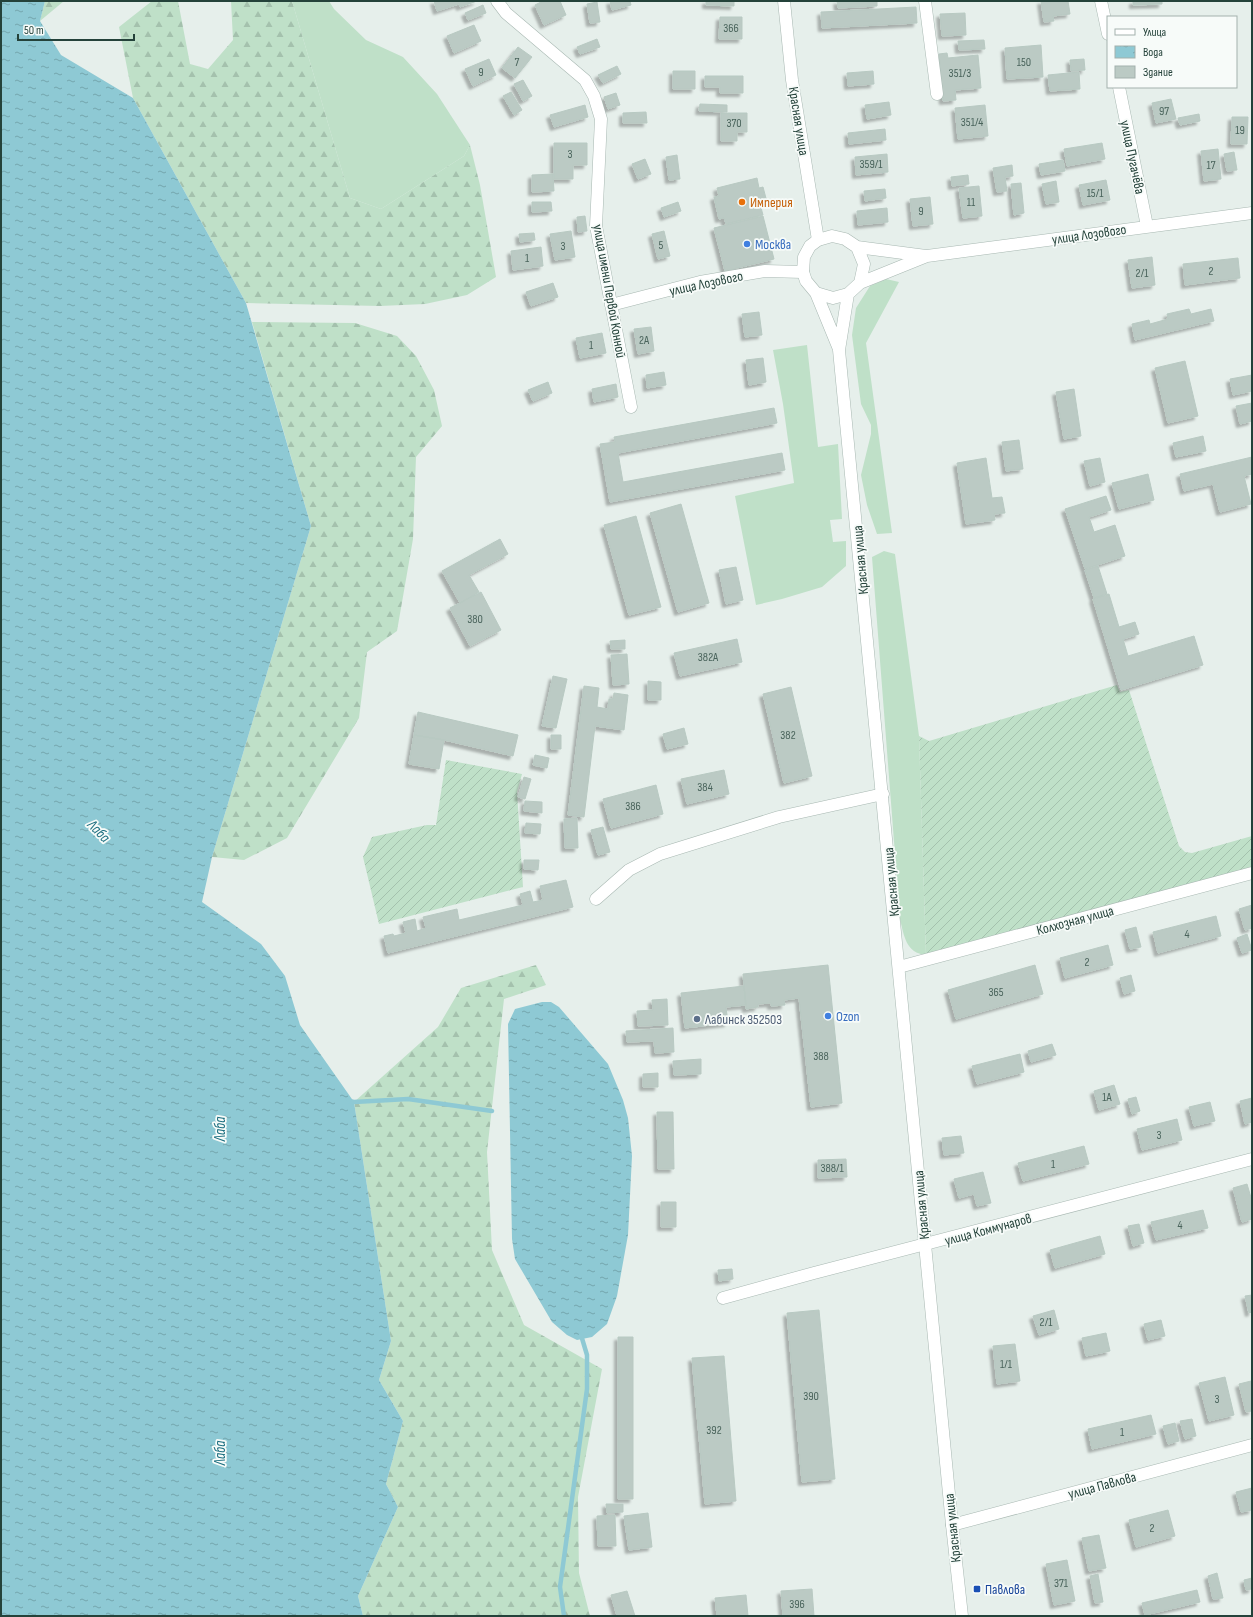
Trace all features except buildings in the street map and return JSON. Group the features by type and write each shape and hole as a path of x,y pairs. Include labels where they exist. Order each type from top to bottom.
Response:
{"street":[{"name":"улица имени Первой Конной","path":"497,1 506,13 585,80 594,96 601,119 596,226 631,407"},
{"name":"Красная улица","path":"784,1 792,80 818,240"},
{"path":"924,1 936,94"},
{"path":"1101,1 1107,29"},
{"name":"улица Пугачёва","path":"1119,88 1147,226"},
{"name":"улица Лозового","path":"860,283 927,256 1252,213"},
{"path":"803,272 804,257 810,246 818,240 832,236 845,239 857,247 864,264 860,283 848,294 833,298 816,293"},
{"name":"улица Лозового","path":"857,247 927,256"},
{"name":"улица Лозового","path":"611,305 700,282 765,271 803,272"},
{"name":"Красная улица","path":"803,272 806,281 816,293 839,350"},
{"name":"Красная улица","path":"848,294 839,350 962,1616"},
{"path":"596,899 629,870 660,854 779,817 883,794"},
{"name":"Колхозная улица","path":"899,967 1252,873"},
{"name":"улица Коммунаров","path":"723,1298 1252,1159"},
{"name":"улица Павлова","path":"952,1525 1252,1445"}],"green space":[{"path":"45,1 64,1 40,21"},
{"path":"152,1 178,1 190,64 208,69 233,40 231,1 292,1 350,198 381,209 464,156 470,145 480,185 496,277 467,295 425,304 380,306 246,303 133,98 119,27"},
{"path":"292,1 329,1 334,9 366,40 403,57 437,94 470,145 464,156 381,209 350,198"},
{"path":"886,279 899,282 866,343 892,533 877,534 867,505 861,475 871,434 871,425 861,404 852,335 856,308 870,286"},
{"path":"252,322 355,323 397,336 416,356 434,390 442,426 416,457 413,539 397,631 367,652 359,718 287,838 244,860 212,857 311,526"},
{"path":"807,345 818,447 838,444 842,519 830,520 833,542 846,541 846,566 822,587 756,605 735,496 794,483 783,404 773,350"},
{"path":"884,551 895,554 919,736 926,955 919,954 914,951 907,943 900,919 872,557"},
{"path":"1117,685 1120,692 1129,690 1179,846 1185,852 1192,853 1252,836 1252,870 926,955 919,736 929,741"},
{"path":"446,760 522,774 517,792 523,887 379,924 363,857 372,837 427,825 436,825"},
{"path":"536,965 546,985 504,999 487,1152 492,1250 524,1325 602,1369 578,1497 579,1573 590,1616 363,1616 358,1596 398,1507 386,1484 403,1421 379,1380 391,1341 354,1102 438,1027 461,988"}],"water":[{"name":"Лаба","path":"1,1 45,1 40,21 61,55 133,98 246,303 311,526 212,857 202,902 261,944 285,976 300,1025 354,1102 391,1341 379,1380 403,1421 386,1484 398,1507 358,1596 363,1616 1,1616"},
{"path":"542,1002 551,1002 559,1007 608,1064 623,1100 628,1118 632,1156 628,1235 617,1296 607,1324 592,1337 577,1340 567,1335 552,1322 515,1259 512,1239 508,1024 515,1009"}],"waterway":[{"path":"349,1101 408,1099 492,1111"},
{"path":"564,1616 560,1587 587,1389 587,1355 581,1335"}],"place":[{"name":"Империя","path":"742,202"},
{"name":"Москва","path":"747,244"},
{"name":"Ozon","path":"828,1016"},
{"name":"Лабинск 352503","path":"697,1019"},
{"name":"Павлова","path":"977,1589"}]}
